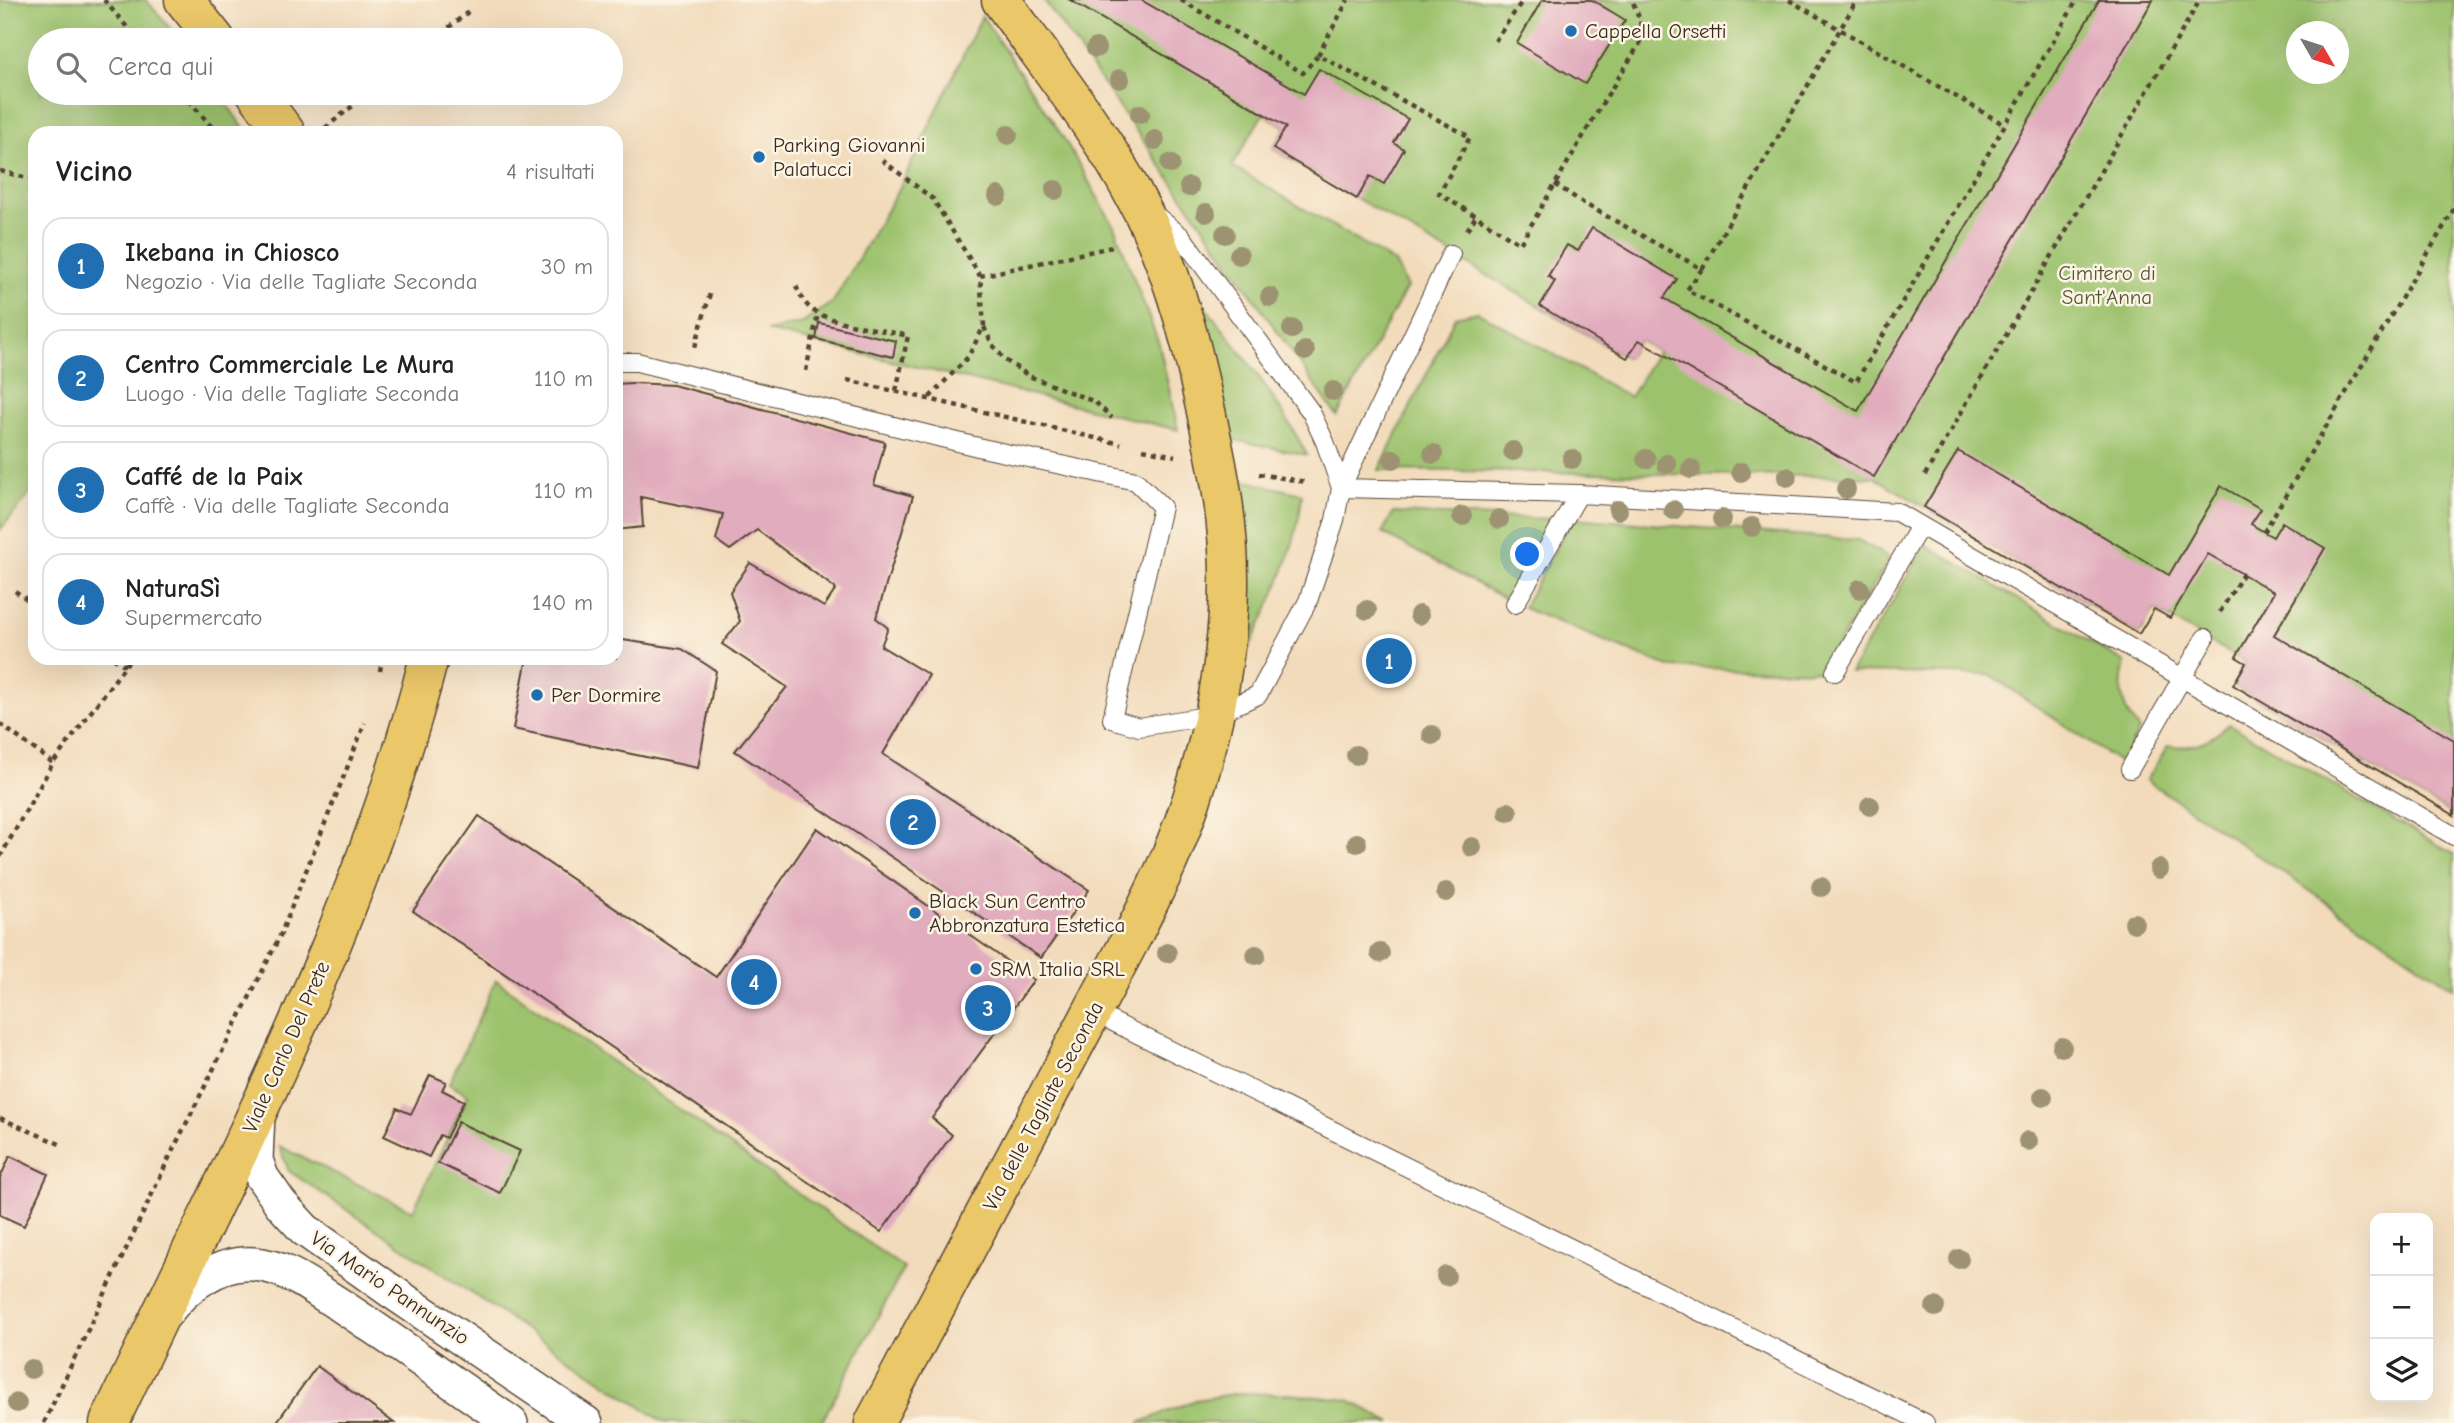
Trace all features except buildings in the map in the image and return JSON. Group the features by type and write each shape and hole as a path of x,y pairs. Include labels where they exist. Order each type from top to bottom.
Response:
{"main road":[{"path":"184,0 206,28"},
{"name":"Via delle Tagliate Seconda","path":"874,1423 1093,1012 1173,851 1191,803 1213,715 1223,656 1229,585 1226,528 1218,466 1188,337 1137,199 1106,149 1001,0"},
{"path":"265,105 281,126"},
{"name":"Viale Carlo Del Prete","path":"109,1423 258,1112 349,902 411,728 427,665"}],"street":[{"name":"Via Mario Pannunzio","path":"258,1112 256,1160 262,1177 281,1204 305,1230 586,1423"},
{"name":"Via Mario Pannunzio","path":"153,1330 175,1301 195,1284 221,1268 255,1264 290,1274 368,1324 511,1423"}],"lane":[{"path":"1137,199 1182,237 1311,412 1341,488"},
{"path":"623,362 637,362 982,448 1136,481 1162,508 1112,719 1139,727 1213,715 1258,695 1308,601 1335,520 1341,488 1451,254"},
{"path":"1341,488 1579,494 1897,512 2454,835"},
{"path":"1515,604 1579,494"},
{"path":"1835,671 1920,526"},
{"path":"2130,769 2205,638"},
{"path":"1093,1012 1925,1423"}],"path":[{"path":"104,0 128,28"},
{"path":"1181,0 1303,74 1318,55 1348,0"},
{"path":"1495,41 1523,0"},
{"path":"1318,55 1470,137 1439,194 1520,244 1642,40 1640,20 1633,0"},
{"path":"1789,0 2005,125"},
{"path":"1857,0 1702,269 1687,290 1856,382 2077,0"},
{"path":"1925,475 2200,0"},
{"path":"448,28 468,12"},
{"path":"192,105 211,126"},
{"path":"328,126 354,105"},
{"path":"882,160 933,199 980,275 984,326 992,344 1005,359 1029,376 1095,402 1112,418"},
{"path":"0,171 28,178"},
{"path":"1555,184 1583,203 1702,269"},
{"path":"2264,532 2454,209"},
{"path":"1451,254 1476,216"},
{"path":"980,275 1153,237"},
{"path":"796,286 802,299 818,313 908,336 896,391"},
{"path":"695,347 711,290"},
{"path":"806,371 818,313"},
{"path":"929,398 968,357 984,326"},
{"path":"682,344 707,350"},
{"path":"794,368 819,373"},
{"path":"845,379 1126,445"},
{"path":"1139,448 1218,466 1341,488"},
{"path":"2205,638 2243,574"},
{"path":"15,591 28,599"},
{"path":"378,682 381,665"},
{"path":"0,857 53,763 125,666"},
{"path":"44,1423 169,1158 280,936 366,720"},
{"path":"0,724 53,763"},
{"path":"0,1118 62,1144"}],"green space":[{"path":"0,0 146,0 170,28 28,28 28,105 227,105 242,126 28,126 28,496 0,530"},
{"name":"Cimitero di Sant'Anna","path":"1044,0 2454,0 2454,815 2233,685 2246,663 2154,609 2139,634 1874,477 1379,470 1455,317 1478,312 1630,397 1658,351 1639,340 1627,358 1273,149 1286,127 1263,114 1232,166 1395,263 1407,287 1337,416"},
{"path":"982,16 1063,137 1114,226 1159,344 1178,430 767,331 803,323 833,302 900,187"},
{"path":"1196,295 1269,392 1307,455 1234,440"},
{"path":"1238,479 1302,494 1290,554 1275,593 1249,648 1238,650"},
{"path":"1393,513 1555,519 1509,601 1382,533"},
{"path":"1573,518 1858,540 1890,558 1822,671 1669,667 1523,608"},
{"path":"1926,545 2125,663 2123,698 2128,714 2139,730 2122,764 1990,675 1850,672"},
{"path":"2229,724 2454,854 2454,988 2146,780 2168,746 2186,746 2201,742"},
{"path":"496,980 904,1268 821,1423 665,1423 289,1171 279,1146 413,1211 468,1095 449,1084"},
{"path":"1239,1393 1288,1394 1349,1400 1391,1423 1139,1423 1196,1400"}],"place":[{"name":"Cappella Orsetti","path":"1571,31"},
{"name":"Parking Giovanni Palatucci","path":"759,157"},
{"name":"Ikebana in Chiosco","path":"1389,661"},
{"name":"Per Dormire","path":"537,695"},
{"name":"Centro Commerciale Le Mura","path":"913,822"},
{"name":"Black Sun Centro Abbronzatura Estetica","path":"915,913"},
{"name":"SRM Italia SRL","path":"976,969"},
{"name":"NaturaSì","path":"754,982"},
{"name":"Caffé de la Paix","path":"988,1008"}]}
